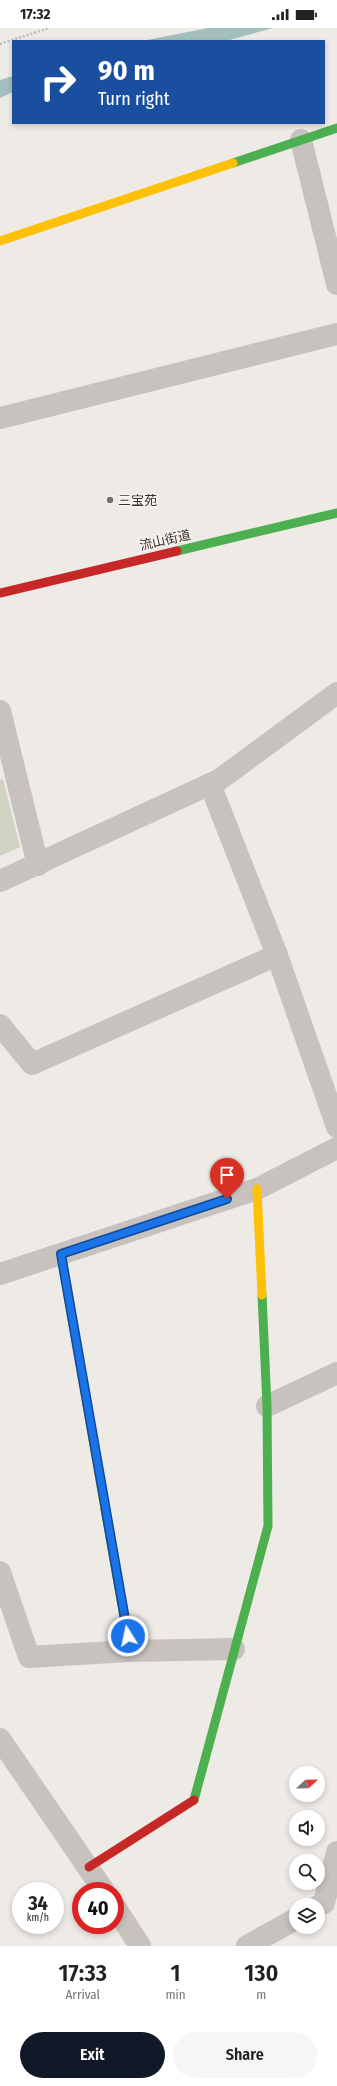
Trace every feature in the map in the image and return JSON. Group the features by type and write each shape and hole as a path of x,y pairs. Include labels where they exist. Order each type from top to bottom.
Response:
{"street":[{"path":"0,241 337,128"},
{"path":"301,140 337,284"},
{"path":"0,418 337,334"},
{"name":"流山街道","path":"0,593 337,513"},
{"path":"0,881 38,865 219,780 337,693"},
{"path":"0,711 7,771 38,865"},
{"path":"210,784 277,955 337,1127"},
{"path":"0,1025 32,1064 277,955"},
{"path":"2,1269 61,1254 257,1189 337,1148"},
{"path":"89,1867 194,1801 268,1526 267,1406 257,1189"},
{"path":"61,1254 130,1651"},
{"path":"267,1406 337,1373"},
{"path":"0,1572 28,1657 130,1651 234,1649"},
{"path":"0,1739 98,1882"},
{"path":"325,1899 337,1852"},
{"path":"124,1921 140,1946"},
{"path":"247,1946 289,1923"}],"path":[{"path":"12,40 49,28"},
{"path":"0,44 12,40"}],"green space":[{"path":"3,779 20,847 0,856 0,780"}],"water":[{"path":"208,28 273,28 230,40 147,40"},
{"path":"12,76 12,92 0,98 0,80"}],"traffic: fast":[{"path":"233,163 337,128"},
{"path":"177,551 337,513"},
{"path":"194,1800 268,1526 267,1406 262,1295"},
{"path":"105,1509 130,1651"}],"traffic: slow":[{"path":"0,241 233,163"},
{"path":"257,1189 262,1295"},
{"path":"61,1254 105,1509"}],"traffic: jam":[{"path":"0,593 177,551"},
{"path":"89,1867 194,1800"}],"place":[{"name":"三宝苑","path":"110,500"}],"route":[{"path":"128,1636 61,1254 227,1199"}]}
